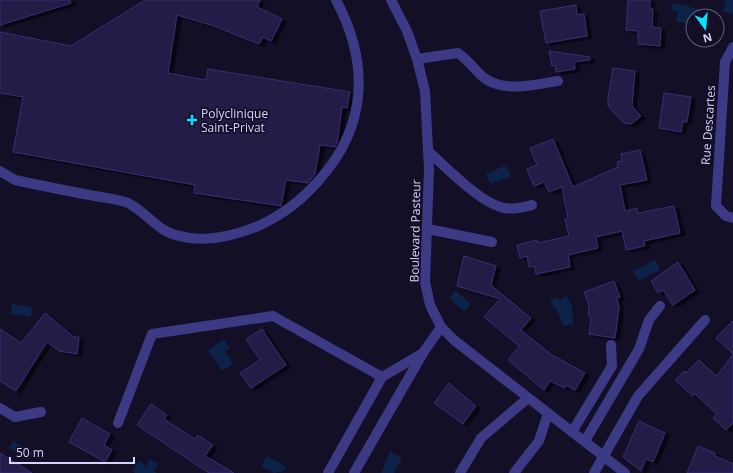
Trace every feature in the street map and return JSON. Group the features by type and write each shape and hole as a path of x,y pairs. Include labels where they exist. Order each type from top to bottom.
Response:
{"street":[{"path":"0,171 15,180 127,203 149,216 165,231 190,238 212,238 243,232 269,221 293,206 334,164 346,142 354,118 358,92 358,65 354,43 345,17 336,0"},
{"name":"Boulevard Pasteur","path":"390,0 407,31 417,59 425,91 428,151 428,229 425,282 430,305 441,327 454,340 625,473"},
{"name":"Rue Descartes","path":"733,47 725,62 716,206 726,216 733,218"},
{"path":"417,59 458,53 483,76 496,84 518,87 558,81"},
{"path":"428,151 481,198 503,208 515,208 532,205"},
{"path":"428,229 492,242"},
{"path":"585,441 639,349 649,320 660,306"},
{"path":"118,423 152,334 273,316 382,377"},
{"path":"594,473 638,396 705,320"},
{"path":"354,473 423,353 441,327"},
{"path":"572,432 612,366 611,346"},
{"path":"328,473 382,377 423,353"},
{"path":"460,473 480,438 528,398"},
{"path":"0,408 15,417 41,412"},
{"path":"514,473 539,441 548,413"}],"water":[{"path":"726,0 733,0 733,14 725,12 724,8"},
{"path":"672,3 695,8 685,8 685,23 676,21 678,12 671,10"},
{"path":"506,165 511,176 490,184 486,174"},
{"path":"655,260 660,270 639,281 633,271"},
{"path":"456,291 471,304 464,311 449,298"},
{"path":"566,296 573,313 573,324 563,326 558,312 551,303 551,300 556,298 560,300"},
{"path":"12,304 32,307 31,317 11,314"},
{"path":"224,339 230,348 225,351 233,364 222,371 208,350"},
{"path":"13,441 33,453 28,460 9,448"},
{"path":"390,452 402,458 394,473 381,473"},
{"path":"267,456 285,466 285,470 274,473 261,466"},
{"path":"150,460 158,464 154,471 157,473 135,473 132,471 139,461 146,466"}],"building":[{"path":"0,0 70,0 71,3 0,25"},
{"path":"145,0 260,0 257,7 282,19 271,41 263,37 259,44 214,26 177,15 168,73 206,80 208,69 350,92 347,108 342,107 337,143 335,147 320,145 315,174 308,183 286,180 281,206 194,193 195,185 13,152 23,97 0,93 0,32 71,46"},
{"path":"628,0 650,0 650,9 653,9 652,27 661,28 660,46 638,44 638,31 626,30"},
{"path":"576,5 577,15 584,14 587,36 546,43 540,11"},
{"path":"549,51 590,57 590,60 574,62 575,69 556,72 555,65 552,66"},
{"path":"613,68 635,71 632,106 641,116 631,124 624,123 608,106"},
{"path":"664,93 691,97 687,122 683,122 681,132 659,128"},
{"path":"553,139 573,187 618,167 617,162 622,161 621,154 640,150 647,180 620,185 625,211 637,208 638,213 674,206 680,233 644,241 645,246 626,250 622,231 596,237 598,248 568,255 570,267 536,274 534,266 529,267 527,256 520,258 517,245 537,240 538,243 569,236 565,219 568,218 562,187 549,192 544,182 534,186 527,169 537,165 530,148"},
{"path":"464,256 496,266 491,285 531,318 521,330 552,355 585,373 575,390 566,385 565,388 550,381 544,390 508,360 519,346 484,317 500,299 457,286"},
{"path":"678,262 695,290 673,305 663,290 658,293 651,281"},
{"path":"614,281 620,297 617,298 619,308 615,338 589,334 591,319 588,313 589,305 584,292"},
{"path":"45,313 74,337 79,337 77,354 59,351 47,342 16,391 0,381 0,329 21,343"},
{"path":"733,321 733,354 716,338"},
{"path":"262,329 286,365 251,388 240,373 260,360 246,339"},
{"path":"733,354 733,423 726,430 713,418 717,414 695,394 693,396 675,380 684,371 686,373 699,360 717,376"},
{"path":"449,383 476,406 463,424 434,403"},
{"path":"151,404 167,415 164,419 195,439 198,435 213,445 205,456 234,473 209,473 137,425"},
{"path":"82,418 110,434 104,445 112,450 105,462 69,442"},
{"path":"639,421 665,433 653,462 646,459 641,471 623,457"},
{"path":"698,446 715,453 715,456 733,464 733,473 687,473"},
{"path":"0,453 32,473 0,473"}],"place":[{"name":"Polyclinique Saint-Privat","path":"192,120"}]}
